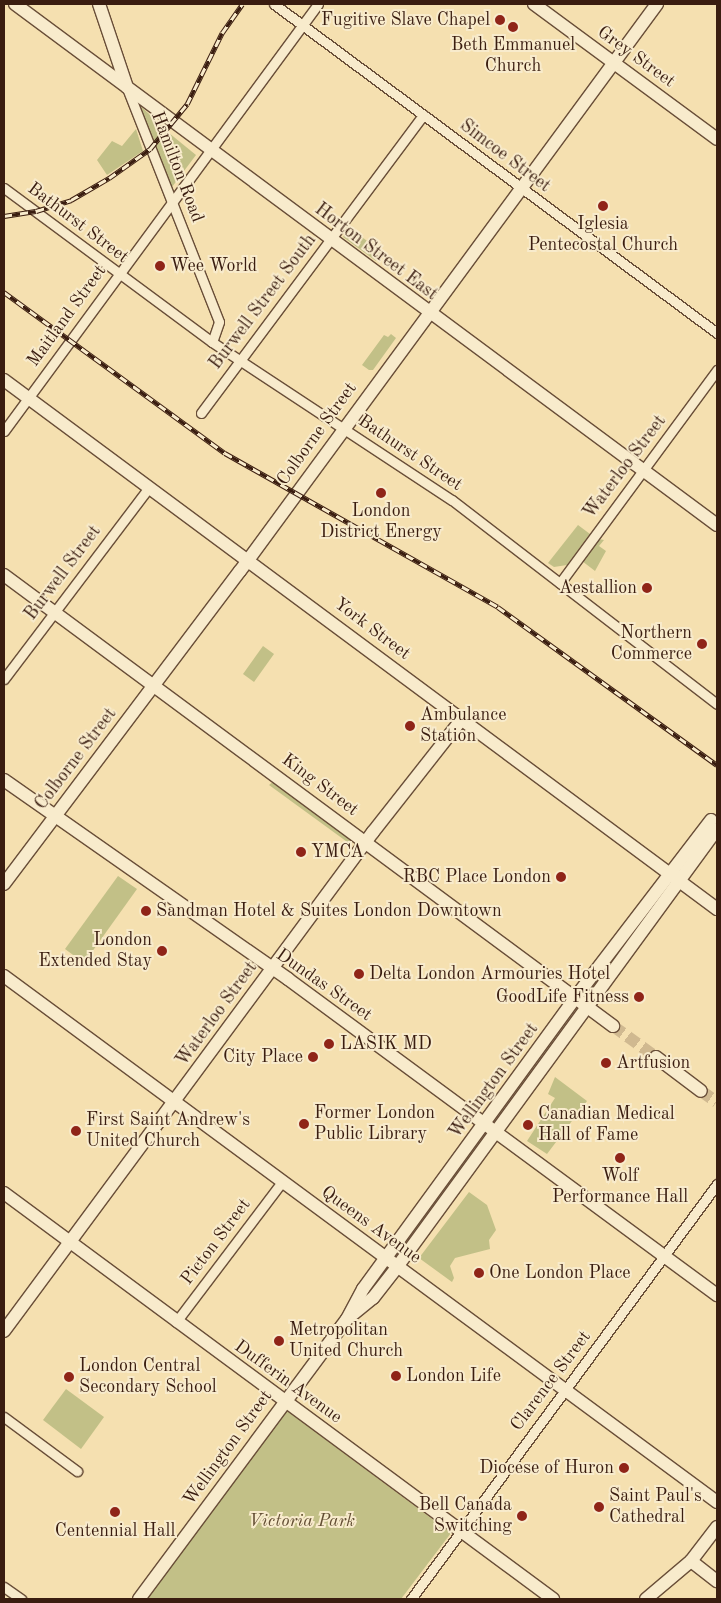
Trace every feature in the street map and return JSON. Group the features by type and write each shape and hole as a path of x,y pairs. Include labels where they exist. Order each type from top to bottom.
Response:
{"main road":[{"name":"Horton Street East","path":"15,4 428,313 717,525"},
{"name":"Hamilton Road","path":"99,4 127,87"},
{"name":"Grey Street","path":"534,4 717,139"},
{"name":"Colborne Street","path":"4,884 249,559 657,4"},
{"name":"York Street","path":"4,380 249,559 717,909"},
{"name":"King Street","path":"4,575 613,1026"},
{"name":"Waterloo Street","path":"4,1331 72,1243 366,842 462,719"},
{"name":"Dundas Street","path":"4,780 272,969 717,1295"},
{"name":"Wellington Street","path":"139,1599 284,1401 347,1319 386,1258 575,998 675,878 714,825"},
{"name":"Wellington Street","path":"347,1319 373,1298 397,1267 665,902 675,878"},
{"path":"665,902 680,895 698,895"},
{"name":"Queens Avenue","path":"4,976 717,1502"},
{"path":"656,1057 701,1090"},
{"name":"Dufferin Avenue","path":"4,1193 553,1599"},
{"path":"646,1599 691,1562 717,1526"},
{"path":"691,1562 717,1581"}],"street":[{"name":"Simcoe Street","path":"274,4 717,333"},
{"name":"Maitland Street","path":"4,431 170,201 318,4"},
{"name":"Hamilton Road","path":"127,87 170,201 219,322 212,342"},
{"name":"Burwell Street South","path":"201,413 423,115"},
{"name":"Bathurst Street","path":"4,188 212,342 452,500 717,704"},
{"name":"Waterloo Street","path":"560,584 717,370"},
{"name":"Burwell Street","path":"4,679 149,486"},
{"name":"Picton Street","path":"176,1322 282,1182"},
{"name":"Clarence Street","path":"411,1599 717,1184"},
{"path":"4,1417 77,1471"},
{"path":"4,1587 21,1599"}],"green space":[{"path":"138,104 166,129 153,144"},
{"path":"136,129 143,151 107,175 97,160 112,141 122,146"},
{"path":"169,133 196,155 172,187 154,148"},
{"path":"350,228 383,253 376,261 343,237"},
{"path":"391,334 396,338 373,370 369,370 362,365 384,335 388,337"},
{"path":"578,525 590,534 567,565 554,567 548,563"},
{"path":"599,539 604,540 599,546 606,551 595,571 582,561"},
{"path":"263,646 274,654 254,682 243,674"},
{"path":"274,781 350,840 350,844 269,785"},
{"path":"118,876 137,889 84,963 65,949"},
{"path":"555,1077 587,1101 547,1154 527,1141 555,1098 548,1094"},
{"path":"469,1192 487,1205 496,1230 489,1240 490,1249 455,1258 450,1266 454,1278 452,1282 419,1258"},
{"path":"66,1389 104,1417 81,1449 43,1420"},
{"name":"Victoria Park","path":"286,1410 451,1533 401,1599 144,1599"}],"tunnel":[{"path":"613,1026 656,1057"},
{"path":"701,1091 717,1102"}],"railway":[{"path":"4,216 36,211 71,200 109,178 150,149 187,104 222,33 242,4"},
{"path":"4,292 225,453 498,607 717,765"}],"place":[{"name":"Fugitive Slave Chapel","path":"500,20"},
{"name":"Beth Emmanuel Church","path":"513,27"},
{"name":"Iglesia Pentecostal Church","path":"603,206"},
{"name":"Wee World","path":"160,266"},
{"name":"London District Energy","path":"381,493"},
{"name":"Aestallion","path":"647,588"},
{"name":"Northern Commerce","path":"702,644"},
{"name":"Ambulance Station","path":"410,726"},
{"name":"YMCA","path":"301,852"},
{"name":"RBC Place London","path":"561,877"},
{"name":"Sandman Hotel & Suites London Downtown","path":"146,911"},
{"name":"London Extended Stay","path":"162,951"},
{"name":"Delta London Armouries Hotel","path":"359,974"},
{"name":"GoodLife Fitness","path":"639,997"},
{"name":"LASIK MD","path":"329,1044"},
{"name":"City Place","path":"313,1057"},
{"name":"Artfusion","path":"606,1063"},
{"name":"Former London Public Library","path":"304,1124"},
{"name":"Canadian Medical Hall of Fame","path":"528,1125"},
{"name":"First Saint Andrew's United Church","path":"76,1131"},
{"name":"Wolf Performance Hall","path":"620,1158"},
{"name":"One London Place","path":"479,1273"},
{"name":"Metropolitan United Church","path":"279,1341"},
{"name":"London Life","path":"396,1376"},
{"name":"London Central Secondary School","path":"69,1377"},
{"name":"Diocese of Huron","path":"624,1468"},
{"name":"Saint Paul's Cathedral","path":"599,1507"},
{"name":"Centennial Hall","path":"115,1512"},
{"name":"Bell Canada Switching","path":"522,1516"}]}
